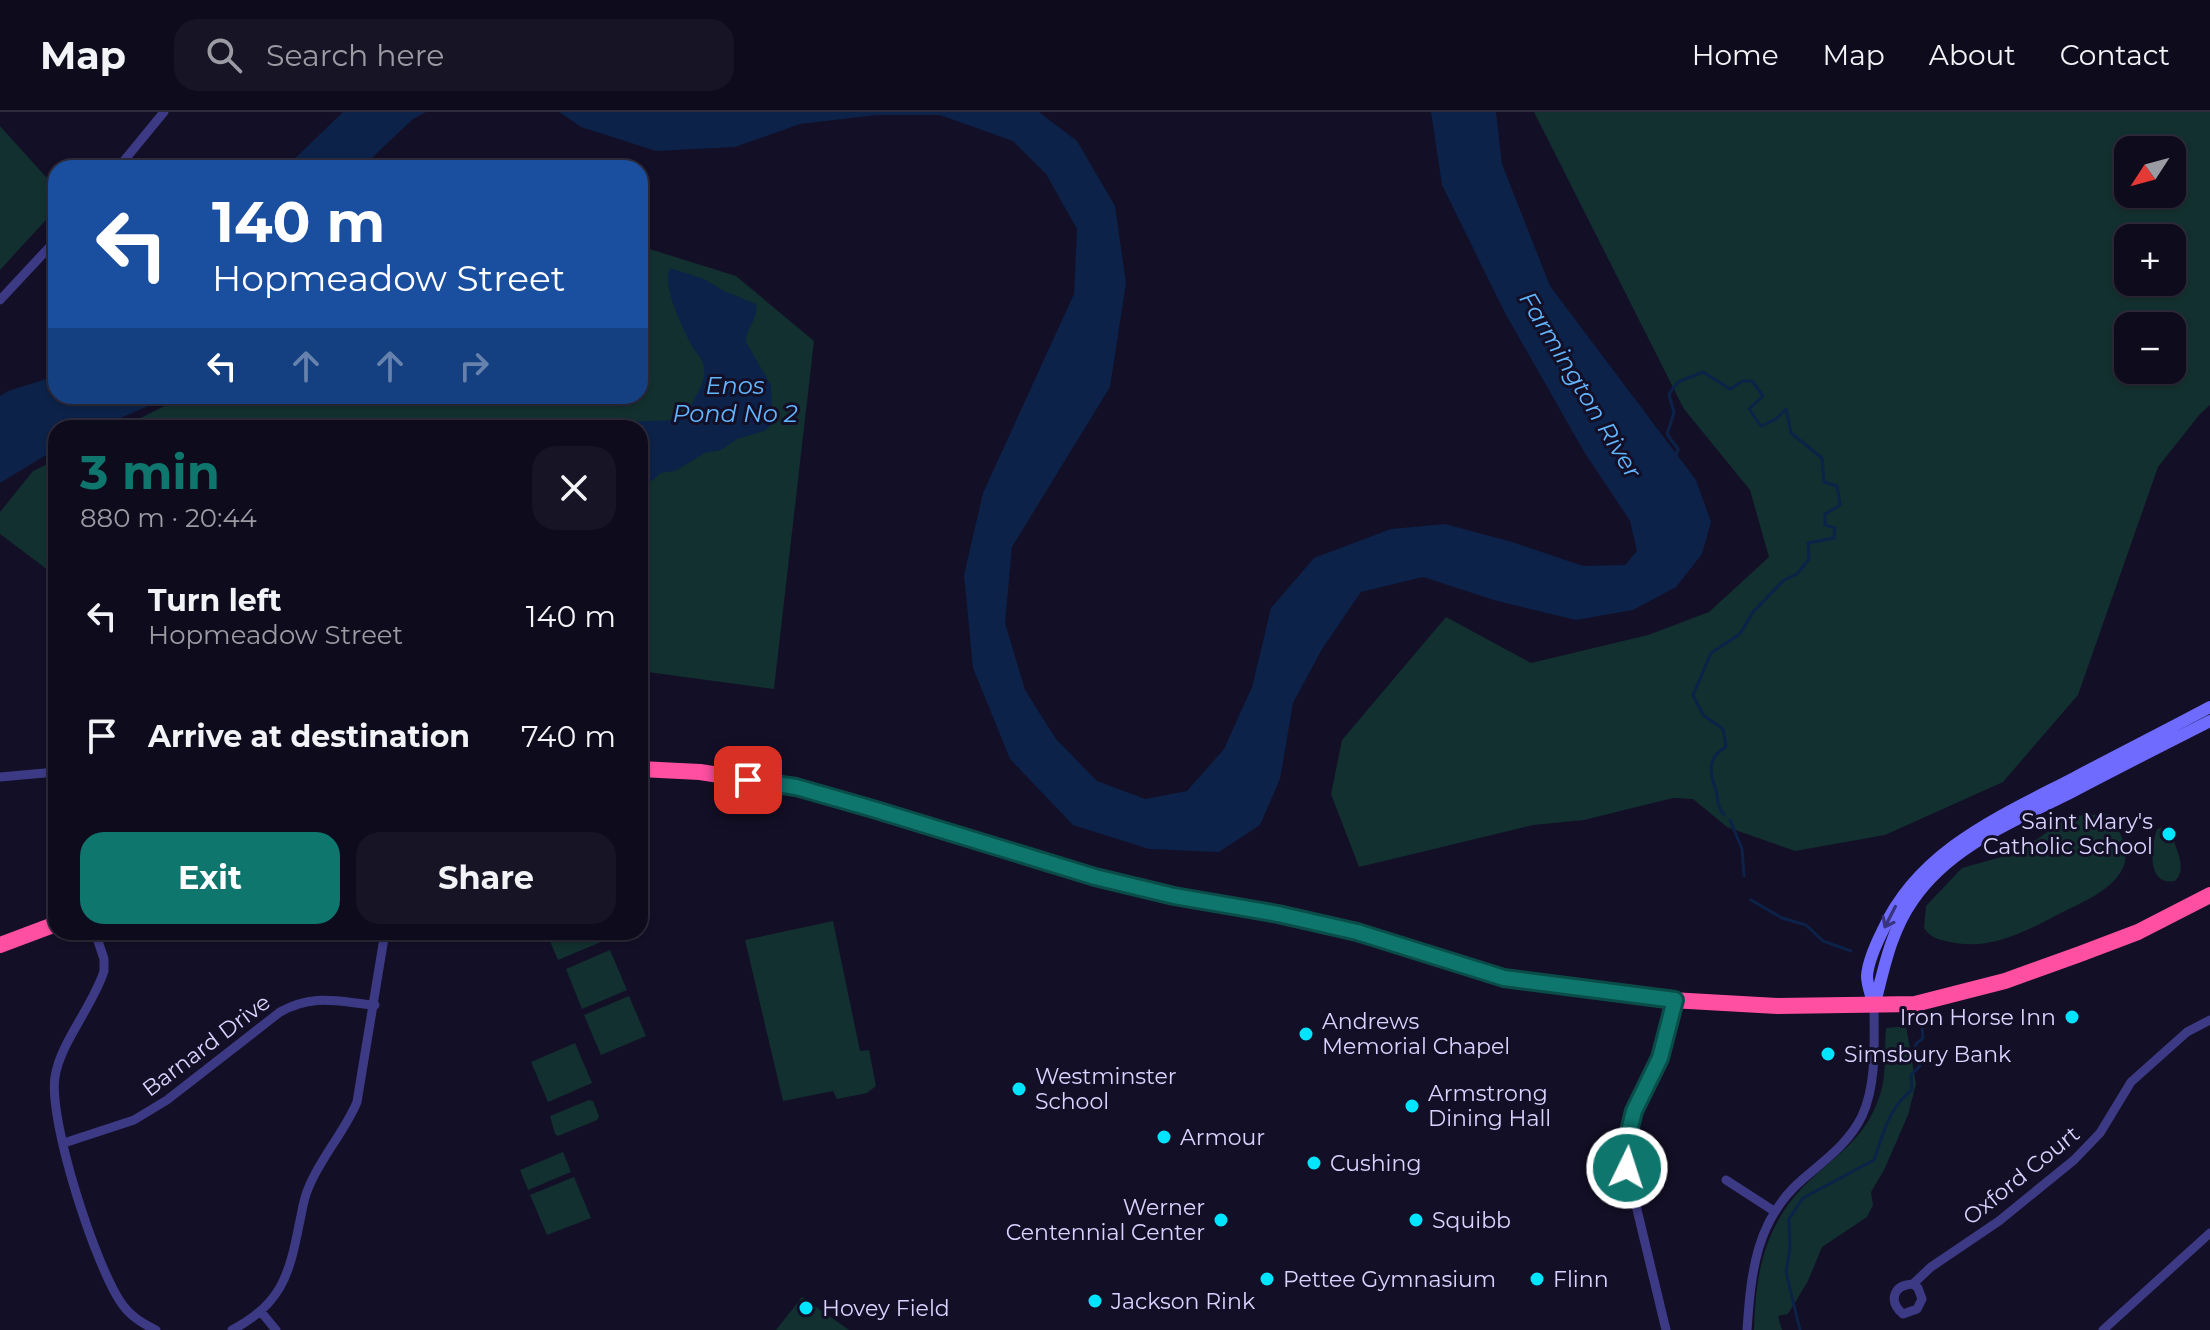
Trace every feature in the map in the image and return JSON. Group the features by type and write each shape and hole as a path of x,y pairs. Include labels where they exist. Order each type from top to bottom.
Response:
{"highway":[{"path":"648,769 700,772 796,787 1095,877 1357,932 1504,978 1675,1000 1777,1006 1915,1004 2005,981 2138,932 2210,895"},
{"path":"0,945 48,927"}],"street":[{"path":"125,160 164,112"},
{"path":"0,300 48,249"},
{"path":"1874,1006 1867,977 1876,945 1891,911 1907,888 1937,857 2042,794 2210,707"},
{"path":"1747,1330 1752,1268 1758,1244 1774,1211 1800,1181 1847,1139 1863,1113 1872,1079 1874,1006 1889,948 1911,902 1943,864 1993,832 2210,721"},
{"path":"0,777 48,773"},
{"path":"98,940 104,959 104,971 55,1072 54,1107 85,1220 104,1274 123,1306 145,1325 156,1330"},
{"path":"232,1330 262,1313 285,1279 308,1186 348,1125 357,1102 384,940"},
{"name":"Barnard Drive","path":"64,1143 134,1120 167,1100 294,1004 329,999 375,1005"},
{"path":"1666,1330 1627,1168 1634,1111 1660,1058 1675,1000"},
{"name":"Oxford Court","path":"1913,1284 1931,1267 1999,1221 2074,1160 2100,1133 2131,1082 2187,1032 2210,1020"},
{"path":"1726,1180 1774,1211"},
{"path":"2103,1330 2210,1233"},
{"path":"262,1313 276,1330"}],"green space":[{"path":"1534,112 2210,112 2210,405 2158,467 2078,695 2003,782 1885,835 1795,851 1727,827 1693,799 1673,798 1584,820 1533,825 1359,867 1331,794 1342,740 1446,617 1531,663 1648,635 1709,612 1769,557 1750,490 1684,409"},
{"path":"0,126 48,179 48,218 0,270"},
{"path":"648,248 736,276 814,341 774,689 648,672 648,420 136,420 169,404 648,404"},
{"path":"48,464 48,570 0,534 0,512 33,471"},
{"path":"2109,814 2122,838 2124,865 2113,882 2097,894 2035,926 1994,942 1950,942 1933,936 1924,928 1926,906 1962,868 2019,852 2070,816"},
{"path":"2171,825 2181,869 2175,881 2166,881 2155,871 2152,854 2157,829"},
{"path":"833,921 860,1051 869,1050 876,1086 867,1093 837,1099 833,1091 783,1101 745,940"},
{"path":"549,940 600,940 601,942 558,960"},
{"path":"610,950 627,990 582,1009 566,969"},
{"path":"629,996 646,1036 601,1055 584,1015"},
{"path":"1906,1026 1916,1084 1908,1115 1871,1192 1873,1205 1867,1217 1822,1247 1808,1281 1788,1314 1778,1316 1782,1330 1754,1330 1760,1270 1772,1233 1792,1199 1867,1124 1882,1087 1886,1028"},
{"path":"575,1043 592,1083 548,1102 531,1062"},
{"path":"593,1101 599,1116 597,1120 558,1136 555,1134 550,1116"},
{"path":"563,1152 571,1172 528,1190 520,1170"},
{"path":"574,1177 591,1218 547,1235 530,1195"},
{"name":"Hovey Field","path":"802,1297 849,1330 776,1330"}],"water":[{"path":"343,112 426,112 413,119 369,160 293,160"},
{"name":"Farmington River","path":"559,112 1039,112 1077,141 1115,206 1126,283 1110,387 1012,547 1005,623 1025,690 1056,739 1097,781 1145,799 1187,791 1224,749 1252,687 1271,608 1314,558 1391,529 1445,524 1583,566 1625,565 1637,551 1630,521 1583,450 1505,313 1442,185 1431,112 1496,112 1502,164 1550,286 1696,480 1711,522 1702,554 1676,587 1633,610 1576,620 1497,601 1423,577 1361,592 1322,649 1293,703 1280,779 1260,825 1219,852 1149,849 1073,825 1010,759 973,668 964,575 983,493 1074,294 1077,229 1046,174 1013,141 940,115 877,115 800,124 735,147 656,151 581,127"},
{"name":"Enos Pond No 2","path":"670,268 704,279 756,304 756,314 746,342 771,385 772,424 764,431 737,439 721,450 705,453 675,471 661,473 648,482 648,421 674,420 685,414 704,376 701,359 674,307 668,276"},
{"path":"48,378 48,404 153,404 116,420 48,420 48,454 0,483 0,396"}],"waterway":[{"path":"1676,456 1678,449 1667,434 1674,413 1669,394 1678,382 1703,372 1730,389 1743,381 1752,381 1763,396 1749,409 1761,426 1776,419 1786,409 1791,433 1822,458 1824,482 1837,486 1840,505 1825,514 1825,525 1835,528 1834,538 1808,543 1809,559 1797,574 1784,580 1753,612 1740,634 1711,653 1693,695 1703,715 1723,729 1726,747 1715,756 1711,772 1724,815"},
{"path":"1730,820 1742,849 1744,876"},
{"path":"1751,900 1782,918 1806,925 1823,941 1851,951"},
{"path":"1800,1330 1786,1272 1790,1248 1789,1219 1803,1198 1874,1160 1892,1113 1912,1090 1911,1075 1920,1066 1914,1054 1916,1044 1923,1038 1922,1028"}],"place":[{"name":"Saint Mary's Catholic School","path":"2169,834"},
{"name":"Iron Horse Inn","path":"2072,1017"},
{"name":"Andrews Memorial Chapel","path":"1306,1034"},
{"name":"Simsbury Bank","path":"1828,1054"},
{"name":"Westminster School","path":"1019,1089"},
{"name":"Armstrong Dining Hall","path":"1412,1106"},
{"name":"Armour","path":"1164,1137"},
{"name":"Cushing","path":"1314,1163"},
{"name":"Werner Centennial Center","path":"1221,1220"},
{"name":"Squibb","path":"1416,1220"},
{"name":"Pettee Gymnasium","path":"1267,1279"},
{"name":"Flinn","path":"1537,1279"},
{"name":"Jackson Rink","path":"1095,1301"},
{"name":"Hovey Field","path":"806,1308"}],"route":[{"path":"748,780 796,787 1095,877 1357,932 1504,978 1675,1000 1660,1058 1634,1111 1627,1168"}]}
